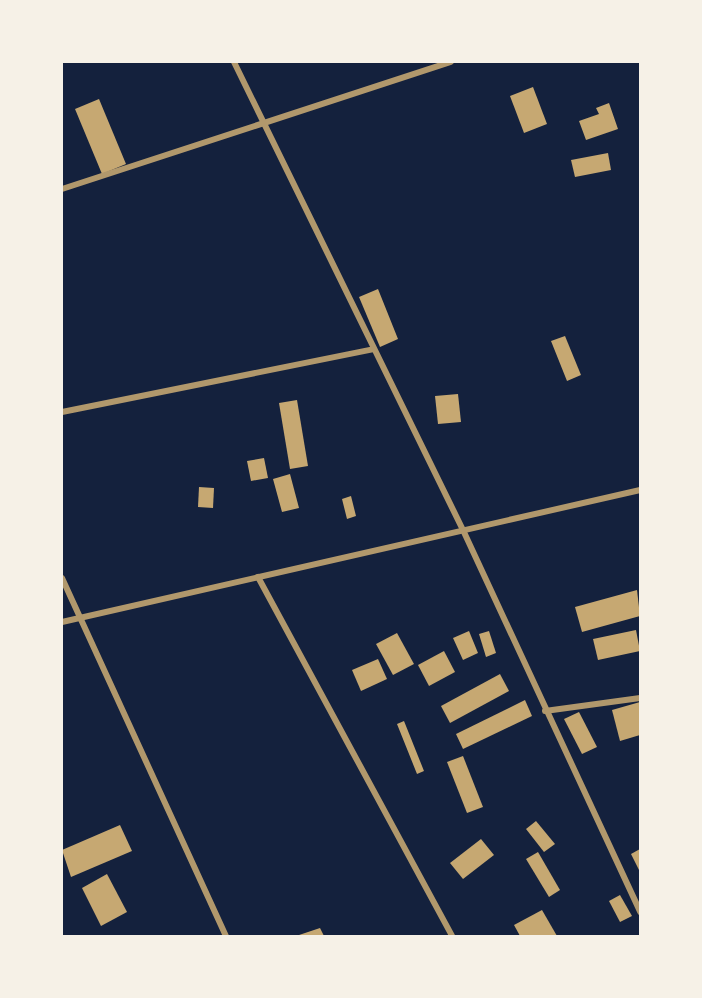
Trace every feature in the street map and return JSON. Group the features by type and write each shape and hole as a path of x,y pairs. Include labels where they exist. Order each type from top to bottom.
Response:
{"street":[{"path":"234,62 463,530 640,912"},
{"path":"62,189 451,62"},
{"path":"62,412 374,349"},
{"path":"62,622 640,490"},
{"path":"258,577 452,936"},
{"path":"62,578 226,936"},
{"path":"545,711 640,698"}],"building":[{"path":"533,87 547,124 524,133 510,96"},
{"path":"99,99 126,164 102,174 75,109"},
{"path":"609,103 618,129 586,140 579,121 599,114 596,108"},
{"path":"608,153 611,170 575,177 571,160"},
{"path":"378,289 398,339 380,347 359,297"},
{"path":"565,336 581,375 567,381 551,341"},
{"path":"458,394 461,422 438,424 435,396"},
{"path":"297,400 308,466 290,469 279,403"},
{"path":"264,458 268,478 251,481 247,461"},
{"path":"290,474 299,508 282,512 273,479"},
{"path":"199,487 214,488 213,508 198,507"},
{"path":"351,496 356,516 347,519 342,499"},
{"path":"637,590 640,616 582,632 575,607"},
{"path":"636,630 640,651 598,660 593,639"},
{"path":"469,631 478,653 463,660 453,638"},
{"path":"489,631 496,653 486,657 479,634"},
{"path":"397,633 414,664 393,675 376,644"},
{"path":"444,651 455,672 429,686 418,665"},
{"path":"378,659 387,679 361,691 352,670"},
{"path":"500,674 509,691 450,723 441,706"},
{"path":"525,700 532,716 463,749 456,734"},
{"path":"640,702 640,735 620,741 612,710"},
{"path":"579,712 597,747 582,754 564,719"},
{"path":"404,721 424,771 417,774 397,724"},
{"path":"463,756 483,807 467,813 447,762"},
{"path":"536,821 555,844 544,852 526,829"},
{"path":"120,825 132,851 71,877 62,850"},
{"path":"481,839 494,855 463,879 450,863"},
{"path":"640,849 640,872 631,854"},
{"path":"538,852 560,890 549,897 526,859"},
{"path":"107,874 127,912 101,926 82,888"},
{"path":"620,895 632,916 620,922 609,901"},
{"path":"542,910 557,936 520,936 514,925"},
{"path":"320,928 324,936 296,936"}]}
